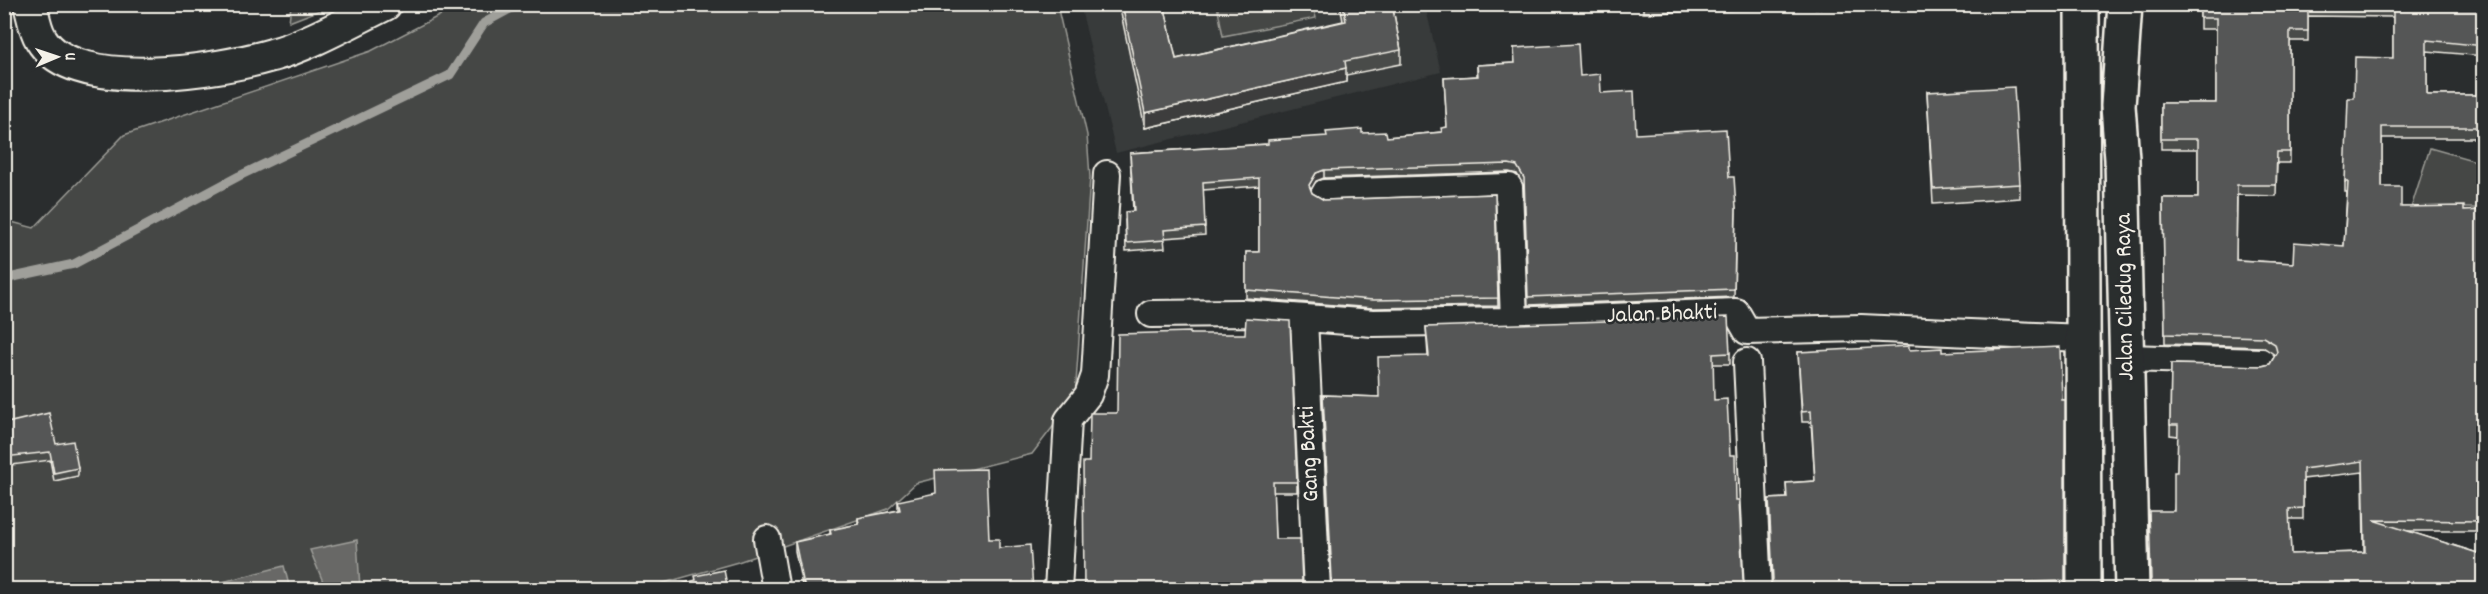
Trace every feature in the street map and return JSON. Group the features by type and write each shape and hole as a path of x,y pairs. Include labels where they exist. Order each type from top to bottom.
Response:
{"main road":[{"name":"Jalan Ciledug Raya","path":"2082,4 2084,590"},
{"name":"Jalan Ciledug Raya","path":"2125,4 2118,106 2122,159 2132,590"}],"street":[{"path":"30,4 41,39 55,54 74,65 104,72 160,72 218,68 275,55 385,4"},
{"path":"1058,590 1068,420 1088,395 1095,375 1107,174"},
{"path":"1324,194 1509,187 1514,321"},
{"name":"Jalan Bhakti","path":"1151,314 1241,313 1373,323 1514,321 1736,312 1747,331 1861,328 2082,338"},
{"name":"Gang Bakti","path":"1304,319 1317,590"},
{"path":"2127,358 2262,362"},
{"path":"1747,362 1758,590"},
{"path":"767,539 776,590"}],"shaded area":[{"path":"291,4 333,5 289,22"},
{"path":"462,4 1057,5 1087,135 1090,177 1075,398 1032,454 916,483 888,509 738,562 639,590 5,589 4,220 34,228 124,135 371,51"},
{"path":"1080,5 1425,5 1441,72 1116,153"},
{"path":"1217,5 1313,5 1316,18 1223,36"},
{"path":"2430,148 2483,163 2483,208 2411,208"},
{"path":"357,540 360,588 326,589 310,550"},
{"path":"284,566 290,589 204,589 203,587"}],"building":[{"path":"1122,4 1164,4 1176,59 1346,21 1343,4 1392,4 1401,50 1345,61 1346,68 1145,113"},
{"path":"2200,4 2484,4 2484,46 2427,40 2427,95 2484,95 2484,147 2477,146 2480,127 2382,127 2382,187 2401,187 2401,207 2464,206 2464,211 2484,210 2484,521 2373,520 2484,555 2484,590 2146,590 2151,579 2149,511 2174,511 2174,472 2177,472 2178,425 2170,425 2171,364 2262,366 2270,364 2277,352 2275,344 2263,337 2165,334 2163,198 2198,198 2198,139 2161,139 2161,103 2216,103 2216,18 2200,18","holes":["2308,5 2393,6 2393,58 2355,57 2354,98 2348,98 2345,182 2348,182 2344,246 2294,242 2293,263 2236,260 2237,185 2276,185 2277,152 2290,152 2290,31 2308,31","2363,461 2365,552 2291,554 2289,509 2303,508 2303,469"]},
{"path":"1578,44 1580,76 1600,74 1601,93 1634,91 1636,134 1726,129 1729,177 1734,177 1736,208 1734,289 1528,297 1524,178 1517,166 1509,164 1324,170 1316,173 1309,185 1312,193 1324,200 1495,194 1498,298 1373,300 1246,290 1246,252 1259,252 1259,178 1203,182 1205,227 1164,230 1165,240 1126,243 1125,212 1134,211 1130,153 1268,144 1268,140 1327,136 1326,132 1362,129 1362,133 1386,132 1387,137 1442,132 1441,128 1447,127 1444,78 1478,76 1477,65 1515,63 1514,48"},
{"path":"2014,87 2020,184 1933,189 1927,92"},
{"path":"1728,317 1730,353 1713,354 1714,400 1727,399 1730,455 1735,455 1736,500 1739,500 1743,580 1748,590 1328,590 1332,579 1323,395 1379,397 1378,357 1429,356 1426,327"},
{"path":"1246,318 1290,321 1297,482 1273,482 1275,539 1300,539 1302,581 1253,581 1253,585 1244,584 1244,590 1084,590 1083,462 1089,462 1090,413 1117,413 1118,334 1190,332 1190,334 1245,334"},
{"path":"1909,346 1909,350 1942,348 1942,352 2060,347 2062,400 2065,400 2065,581 2024,582 2024,590 1768,590 1773,579 1769,499 1787,498 1786,483 1815,481 1811,411 1802,412 1798,352"},
{"path":"4,404 7,423 49,413 56,444 73,441 78,468 54,473 50,452 4,457"},
{"path":"986,469 989,539 999,539 999,548 1030,545 1033,590 805,590 795,542 831,534 830,530 859,524 858,518 900,510 898,501 936,493 935,470"},
{"path":"724,570 728,590 660,590 696,580 695,576"}],"waterway":[{"path":"4,279 74,264 239,176 450,75 484,23 519,4"}]}
